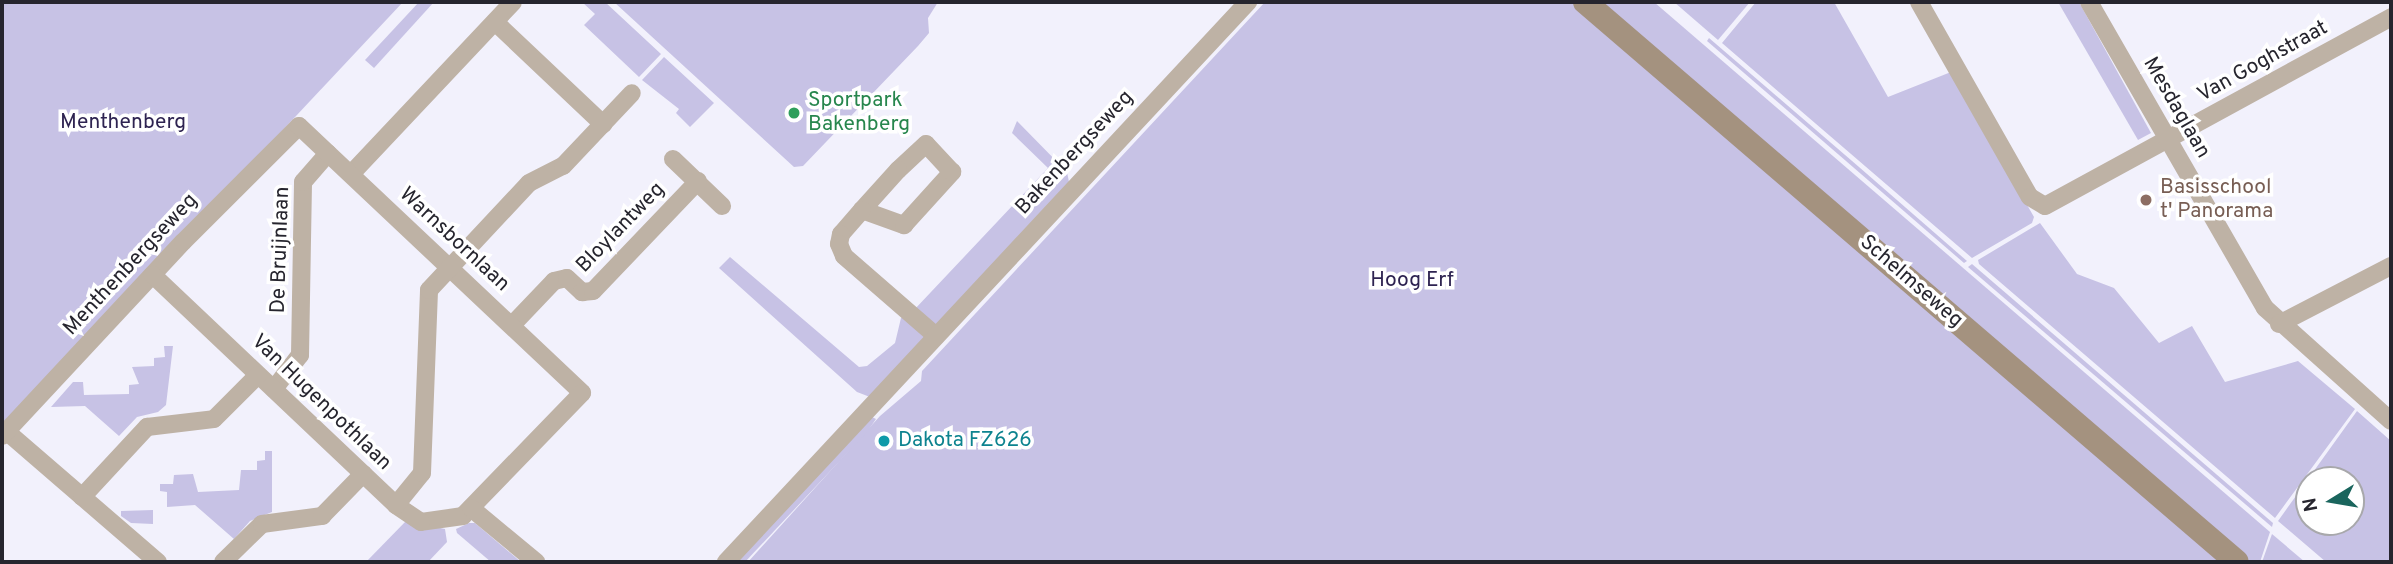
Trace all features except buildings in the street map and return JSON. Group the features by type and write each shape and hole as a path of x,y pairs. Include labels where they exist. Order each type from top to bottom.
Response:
{"main road":[{"name":"Schelmseweg","path":"1585,2 2238,562"}],"street":[{"path":"351,174 513,2"},
{"name":"Bakenbergseweg","path":"726,562 1248,2"},
{"name":"Van Goghstraat","path":"1919,2 2030,197 2045,205 2391,17"},
{"name":"Mesdaglaan","path":"2089,2 2167,139 2279,324 2391,422"},
{"path":"495,22 603,124"},
{"path":"396,505 422,473 425,297 449,266 530,183 563,166 632,93"},
{"name":"Warnsbornlaan","path":"294,126 302,127 582,393 471,508"},
{"name":"Menthenbergseweg","path":"4,434 294,126"},
{"path":"862,210 904,225 952,172 926,144 862,210 841,234 839,244 844,256 936,337"},
{"name":"De Bruijnlaan","path":"274,389 300,355 303,182 328,153"},
{"name":"Bloylantweg","path":"673,159 723,206"},
{"name":"Bloylantweg","path":"512,325 554,281 568,278 582,292 593,291 698,181"},
{"path":"2279,324 2391,266"},
{"name":"Van Hugenpothlaan","path":"153,275 415,520 430,523 458,519 471,508"},
{"path":"82,497 147,427 214,419 258,375"},
{"path":"4,434 158,562"},
{"path":"223,562 262,524 322,516 363,474"},
{"path":"471,508 536,562"}],"green space":[{"name":"Menthenberg","path":"2,2 403,2 2,429"},
{"path":"419,2 434,2 374,68 365,60"},
{"path":"582,2 605,2 661,54 639,77 584,25 595,14"},
{"name":"Sportpark Bakenberg","path":"614,2 938,2 928,18 929,33 918,46 803,166 794,167"},
{"name":"Hoog Erf","path":"1265,2 1575,2 2227,562 748,562 880,416 921,381 922,371"},
{"path":"1594,2 1654,2 2270,532 2260,562 2247,562"},
{"path":"1674,2 1750,2 1718,40"},
{"path":"1756,2 1834,2 1888,97 1951,72 2034,217 2032,223 1972,258 1722,43"},
{"path":"2058,2 2079,2 2151,133 2138,140"},
{"path":"1709,38 1967,261 1964,263 1707,41"},
{"path":"664,57 714,103 690,127 676,113 679,109 642,80"},
{"path":"1017,121 1067,172 1069,182 936,327 914,310 1048,168 1012,133"},
{"path":"2040,223 2077,274 2114,288 2159,343 2192,326 2225,382 2298,361 2355,409 2313,466 2295,466 2295,491 2275,518 1979,264 1978,260"},
{"path":"730,257 859,367 867,366 895,343 901,318 909,315 925,338 870,397 857,392 719,268"},
{"path":"1972,264 2273,523 2272,527 1968,267"},
{"path":"164,346 173,346 166,405 158,412 137,417 119,436 85,406 51,407 73,382 83,382 84,395 129,394 129,385 139,384 132,367 154,366 154,358 165,357"},
{"path":"2357,411 2391,441 2391,562 2326,562 2296,536 2365,536 2365,466 2318,466"},
{"path":"872,417 876,419 867,432 745,562 735,562"},
{"path":"265,451 272,451 272,512 250,521 234,539 195,505 167,507 167,492 160,491 160,484 173,484 174,475 193,474 198,492 239,490 241,470 257,470 257,461 265,460"},
{"path":"2295,497 2295,536 2278,521"},
{"path":"153,510 153,524 131,523 121,516 121,511"},
{"path":"406,521 445,529 447,542 428,562 366,562"},
{"path":"475,523 521,562 491,562 457,533 456,529"},
{"path":"2272,534 2305,562 2262,562"}],"place":[{"name":"Sportpark Bakenberg","path":"794,113"},
{"name":"Basisschool t' Panorama","path":"2146,200"},
{"name":"Dakota FZ626","path":"884,441"}]}
